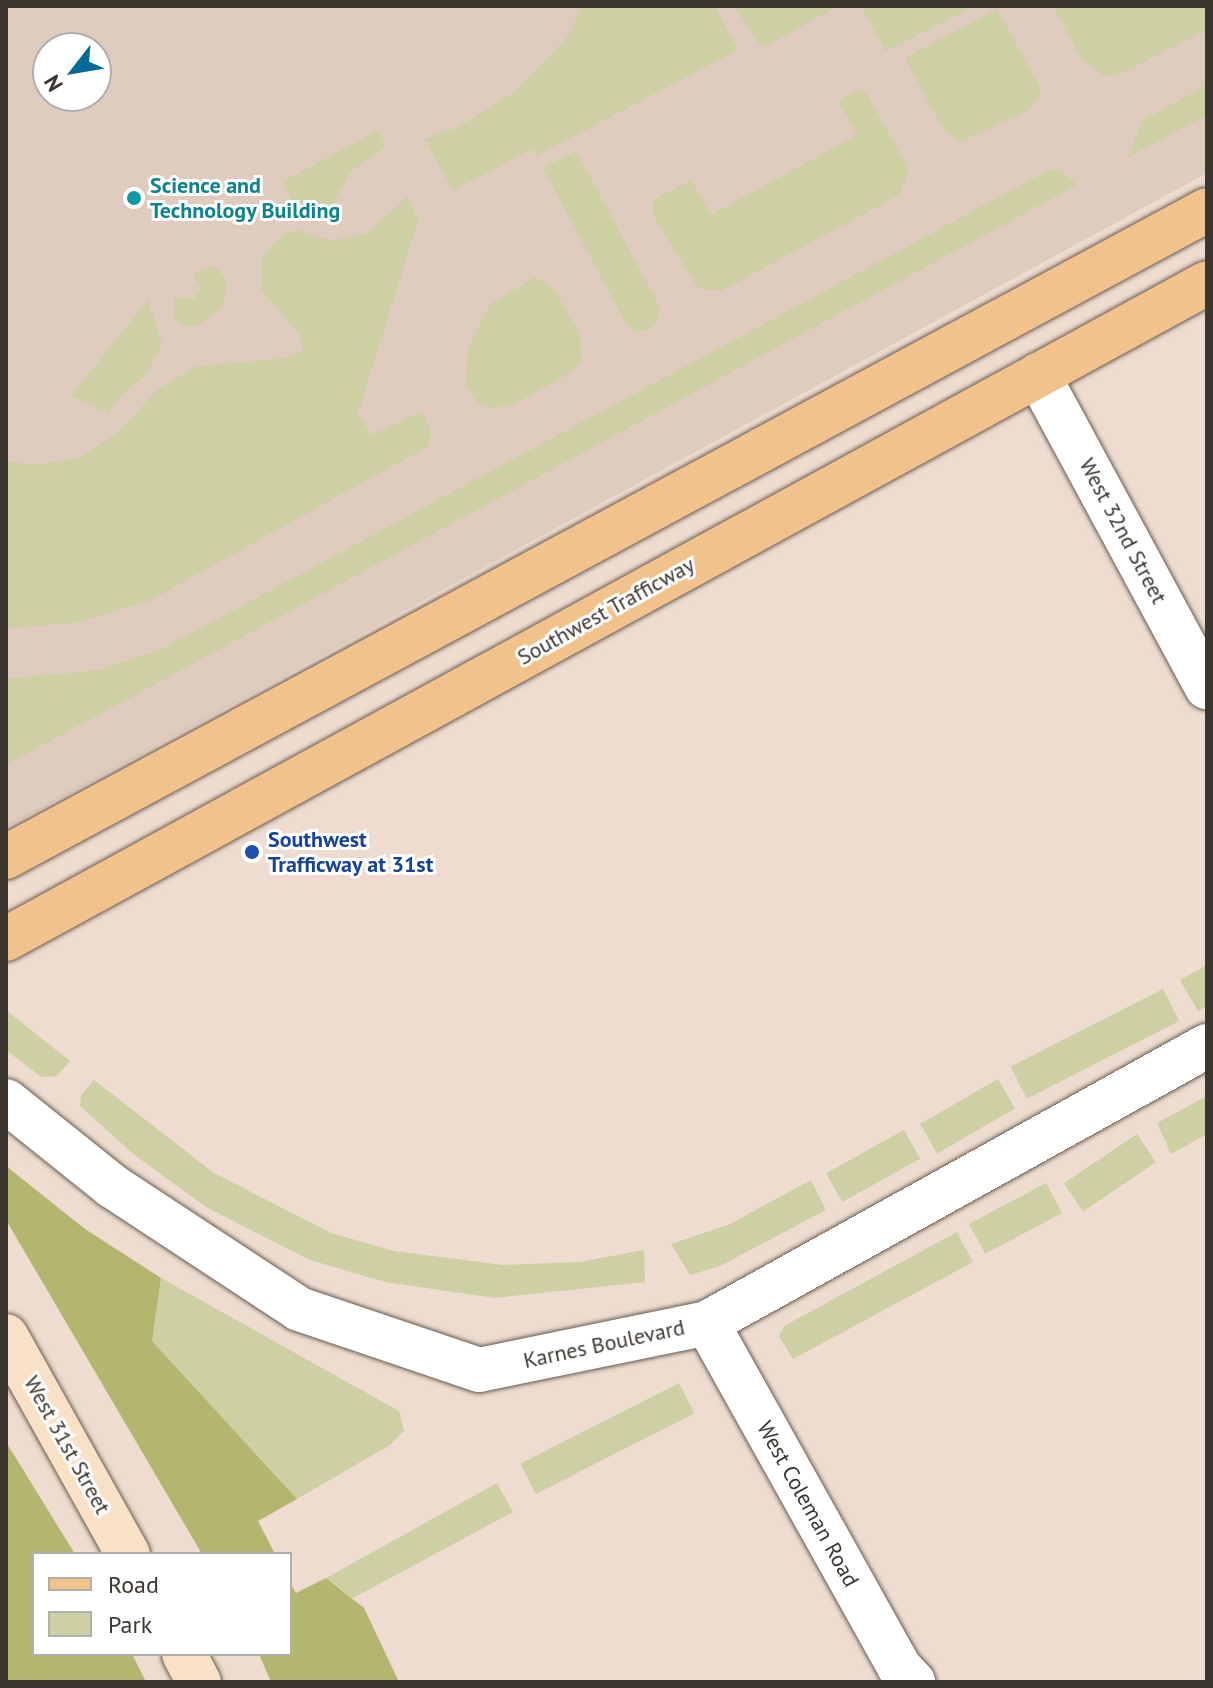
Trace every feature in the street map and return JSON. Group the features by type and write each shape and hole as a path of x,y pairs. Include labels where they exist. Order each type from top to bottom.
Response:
{"main road":[{"path":"6,857 1207,210"},
{"name":"Southwest Trafficway","path":"6,939 1207,283"},
{"path":"6,829 57,829"},
{"name":"West 31st Street","path":"6,1336 127,1552"},
{"path":"185,1656 199,1682"}],"street":[{"name":"West 32nd Street","path":"1038,375 1207,687"},
{"name":"Karnes Boulevard","path":"6,1101 112,1186 299,1309 479,1370 707,1323 1207,1046"},
{"name":"West Coleman Road","path":"707,1323 899,1667 913,1682"}],"shaded area":[{"path":"6,6 1207,6 1207,173 6,828"}],"green space":[{"path":"582,6 715,6 738,50 536,156 532,149 453,191 425,139 458,127 513,93 568,36"},
{"path":"734,6 839,6 762,48"},
{"path":"861,6 975,6 886,51"},
{"path":"1053,6 1207,6 1207,30 1118,75 1103,76 1081,58"},
{"path":"997,9 1040,87 1040,97 1027,111 960,142 943,129 905,58"},
{"path":"1207,85 1207,115 1127,158 1142,121"},
{"path":"859,90 867,94 903,159 908,173 899,195 721,291 698,288 653,215 653,200 691,180 711,215 857,135 838,101"},
{"path":"379,130 386,147 351,171 328,212 314,222 296,209 282,182"},
{"path":"576,151 660,307 656,324 645,331 633,331 626,324 543,168"},
{"path":"1060,169 1077,185 6,765 6,679 99,670 160,650 1049,170"},
{"path":"408,196 418,221 358,413 371,435 423,411 432,434 427,447 149,601 80,622 6,629 6,461 33,465 79,458 118,432 159,388 198,366 287,358 304,351 299,334 261,290 262,259 283,234 297,230 332,241 367,233"},
{"path":"214,265 227,280 222,307 201,325 183,326 174,318 175,297 194,299 201,288 193,274"},
{"path":"535,277 554,289 580,334 581,361 572,372 514,404 491,409 477,403 466,385 468,348 489,305"},
{"path":"148,300 162,344 146,375 122,394 108,413 71,396"},
{"path":"1207,965 1207,1006 1198,1011 1180,980"},
{"path":"1163,989 1179,1021 1027,1099 1011,1067"},
{"path":"6,1010 70,1061 57,1076 41,1077 6,1050"},
{"path":"998,1079 1015,1108 937,1153 920,1124"},
{"path":"94,1080 214,1173 331,1233 394,1251 503,1265 580,1262 644,1250 645,1282 495,1298 385,1282 310,1260 206,1207 132,1153 80,1106 81,1095"},
{"path":"1207,1096 1207,1134 1171,1154 1157,1123"},
{"path":"904,1130 920,1159 842,1202 826,1173"},
{"path":"1137,1134 1156,1162 1083,1211 1064,1183"},
{"path":"6,1166 85,1229 161,1278 152,1341 297,1499 258,1521 274,1552 201,1552 6,1220"},
{"path":"811,1180 826,1210 720,1266 690,1275 671,1244 730,1224"},
{"path":"1046,1183 1062,1213 985,1254 969,1224"},
{"path":"957,1232 973,1262 793,1359 779,1336 784,1326"},
{"path":"161,1278 399,1411 404,1431 390,1445 297,1499 152,1341"},
{"path":"679,1383 694,1413 536,1494 520,1464"},
{"path":"6,1442 74,1552 32,1552 32,1656 133,1656 146,1682 6,1682"},
{"path":"497,1483 513,1512 353,1598 326,1578"},
{"path":"326,1578 364,1608 399,1682 271,1682 260,1656 292,1656 292,1586 296,1593"}],"place":[{"name":"Science and Technology Building","path":"134,198"},
{"name":"Southwest Trafficway at 31st","path":"252,852"}]}
